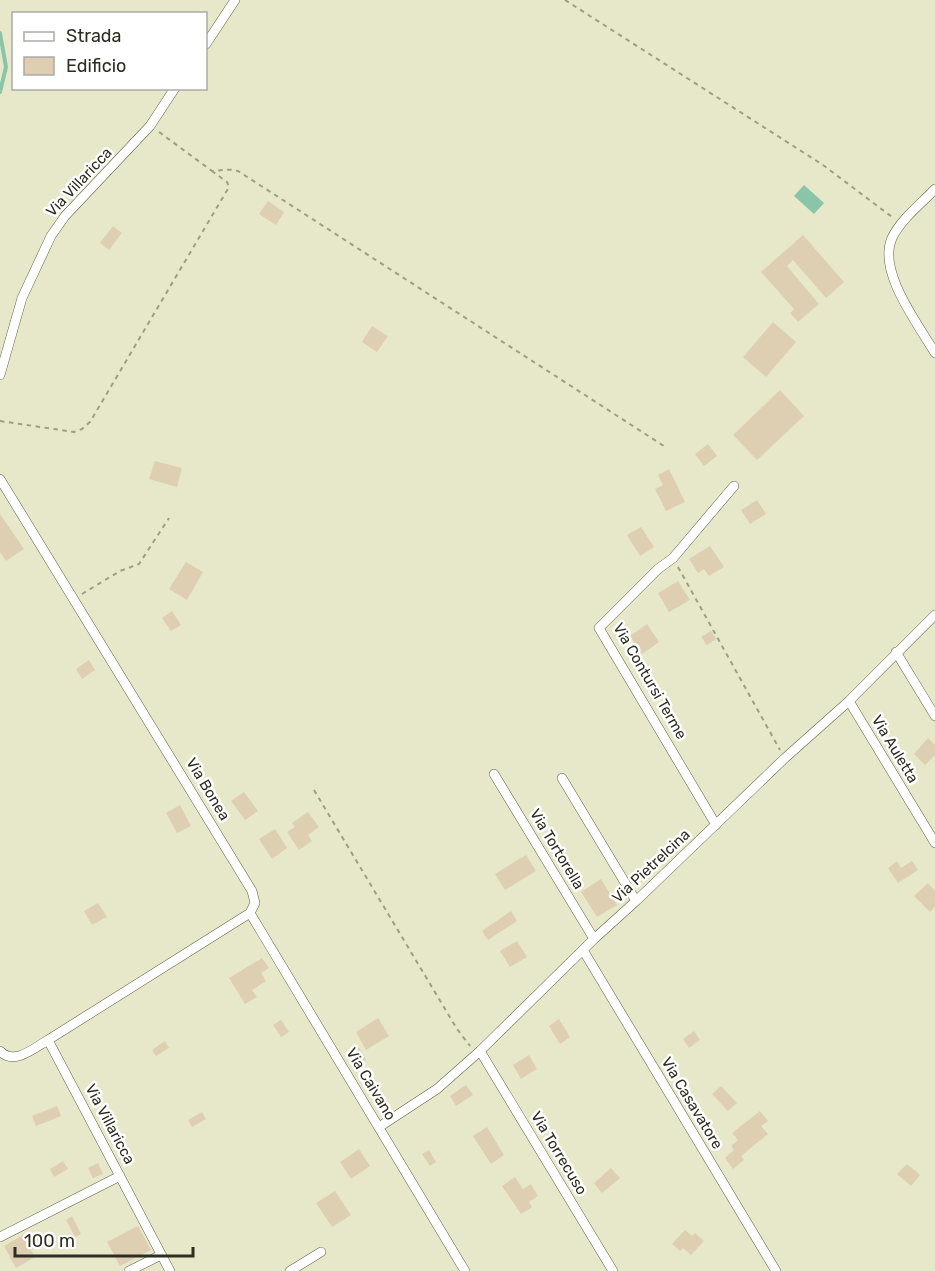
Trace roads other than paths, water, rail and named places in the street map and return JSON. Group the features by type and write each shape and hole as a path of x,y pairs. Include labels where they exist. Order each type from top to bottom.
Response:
{"street":[{"path":"207,42 235,0"},
{"name":"Via Villaricca","path":"0,375 22,298 51,236 65,216 150,126 174,90"},
{"path":"935,189 901,224 889,246 889,266 898,289 935,353"},
{"name":"Via Bonea","path":"0,479 252,891 255,903 250,913"},
{"name":"Via Contursi Terme","path":"716,825 599,627 672,558 734,486"},
{"name":"Via Pietrelcina","path":"379,1127 434,1091 478,1052 785,758 849,701 935,615"},
{"path":"896,652 935,716"},
{"name":"Via Auletta","path":"849,701 935,843"},
{"name":"Via Tortorella","path":"494,774 594,939"},
{"path":"562,778 636,901"},
{"path":"0,1051 6,1057 14,1058 27,1053 250,913"},
{"name":"Via Caivano","path":"250,913 465,1271"},
{"name":"Via Casavatore","path":"583,950 776,1271"},
{"name":"Via Villaricca","path":"48,1040 170,1271"},
{"name":"Via Torrecuso","path":"478,1052 613,1271"},
{"path":"0,1237 120,1176"},
{"path":"290,1271 321,1252"},
{"path":"129,1271 161,1255"}],"waterway":[{"path":"0,33 6,67 0,92"}]}
